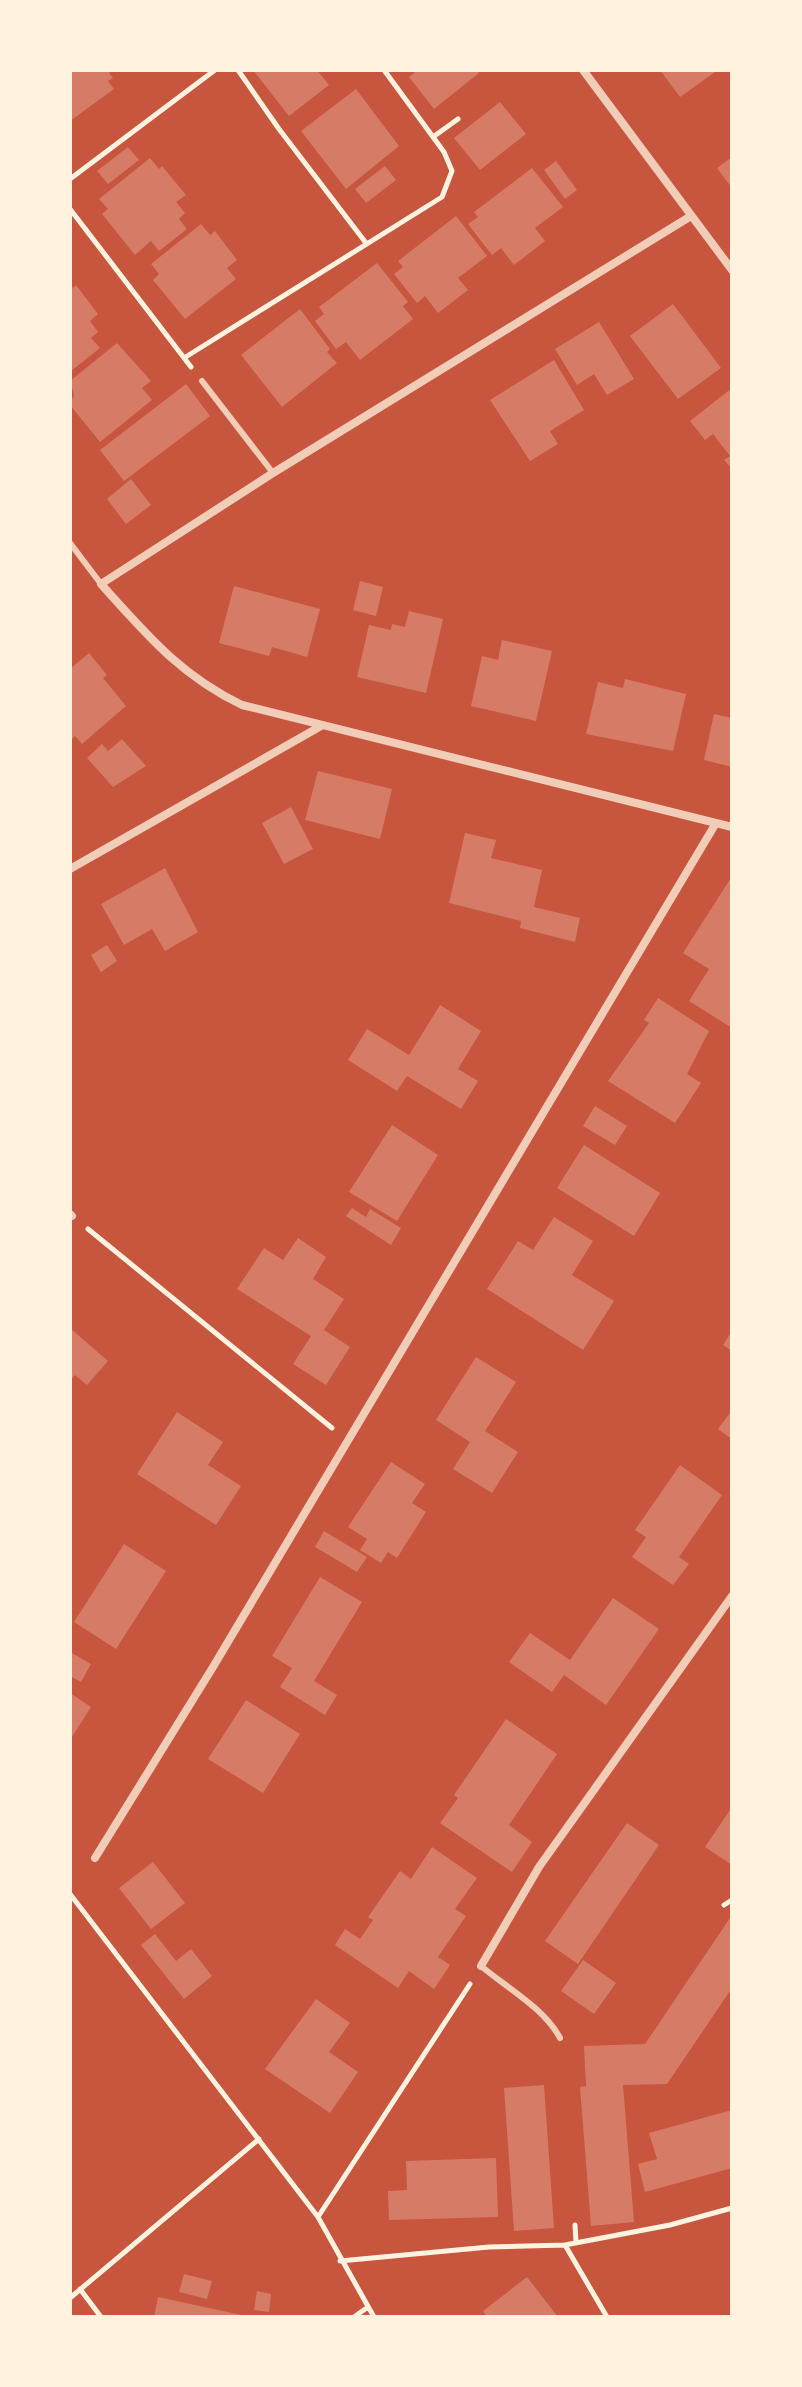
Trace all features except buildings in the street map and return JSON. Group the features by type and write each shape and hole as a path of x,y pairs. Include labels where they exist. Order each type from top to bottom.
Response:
{"street":[{"path":"583,70 732,270"},
{"path":"691,216 273,473 101,584 164,654 194,679 242,705 732,827"},
{"path":"70,869 321,726"},
{"path":"95,1858 213,1667 716,823"},
{"path":"481,1966 539,1867 732,1596"}],"lane":[{"path":"202,381 273,473"},
{"path":"70,543 101,584"},
{"path":"481,1966 538,2012 554,2027 560,2038"}],"path":[{"path":"70,179 215,70"},
{"path":"238,70 366,243"},
{"path":"70,209 184,358 442,197 450,185 452,171 433,137 384,70"},
{"path":"433,137 458,119"},
{"path":"71,1215 347,1440"},
{"path":"70,1894 318,2217 374,2317"},
{"path":"724,1905 732,1900"},
{"path":"318,2217 481,1966"},
{"path":"70,2298 259,2139"},
{"path":"340,2261 489,2247 565,2245 670,2225 732,2208"},
{"path":"575,2225 576,2243"},
{"path":"565,2245 607,2317"},
{"path":"80,2289 101,2317"},
{"path":"354,2317 368,2307"}]}
